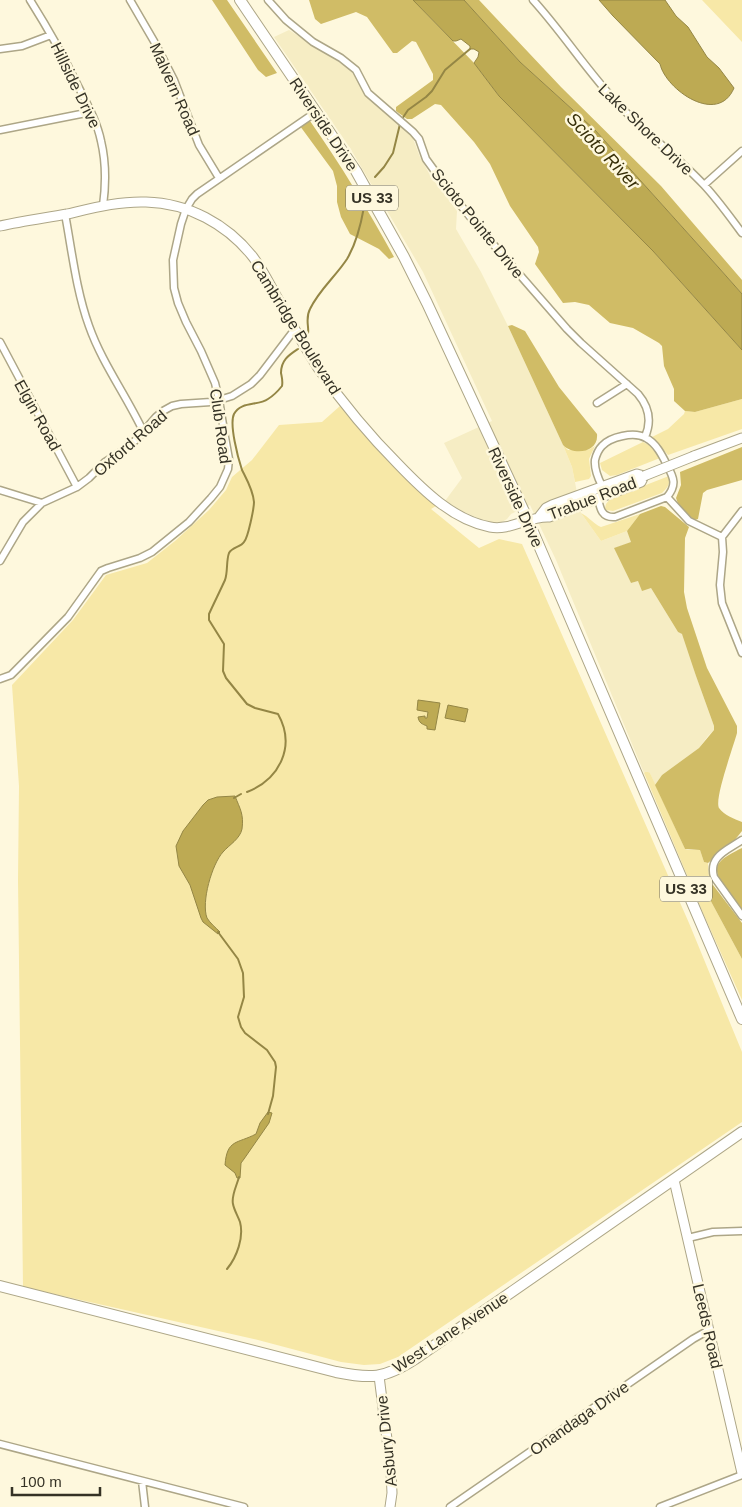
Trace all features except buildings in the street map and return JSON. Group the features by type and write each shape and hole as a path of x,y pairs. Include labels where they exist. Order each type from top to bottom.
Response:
{"main road":[{"name":"Riverside Drive","path":"240,0 356,172 403,255 528,520 742,1020"},
{"name":"West Lane Avenue","path":"0,1286 336,1372 357,1376 379,1376 397,1371 415,1359 742,1132"}],"street":[{"name":"Hillside Drive","path":"30,0 52,34 90,112 101,140 105,182 104,206"},
{"name":"Malvern Road","path":"130,0 174,80 199,145 219,178"},
{"name":"Scioto Pointe Drive","path":"268,0 286,20 313,42 341,58 356,70 368,93 419,139 426,159 479,228 567,329 644,401 649,416 648,432 645,437"},
{"name":"Lake Shore Drive","path":"533,0 617,103 646,133 704,185 742,234"},
{"path":"0,49 22,46 52,34"},
{"path":"0,130 90,112"},
{"name":"Club Road","path":"0,680 11,675 68,617 101,571 152,552 189,522 220,488 229,460 219,400 215,383 178,303 174,288 173,260 179,231 186,209 192,198 316,112"},
{"path":"704,185 742,151"},
{"name":"Cambridge Boulevard","path":"0,226 120,203 146,202 161,203 186,209 213,221 244,247 261,268 318,368 354,416 394,460 430,495 464,518 484,526 498,528 528,520"},
{"path":"65,214 81,298 89,326 143,431"},
{"name":"Oxford Road","path":"0,561 23,522 42,504 77,487 89,478 105,462 125,449 156,417 172,406 219,400 232,396 251,384 295,329"},
{"name":"Elgin Road","path":"0,342 77,487"},
{"path":"596,403 627,384"},
{"path":"598,498 600,511 609,518 615,517 667,497 672,490 674,482 672,474 657,447 645,437 630,435 623,436 601,446 595,462 596,475 602,486"},
{"name":"Trabue Road","path":"539,517 546,508 552,505 636,474 644,476 742,438"},
{"name":"Trabue Road","path":"528,520 549,517 641,482 644,476"},
{"path":"0,490 42,504"},
{"path":"667,497 689,521 722,537"},
{"path":"742,511 722,537 723,552 720,585 722,603 742,653"},
{"path":"742,840 718,856 713,862 712,870 714,877 742,916"},
{"name":"Leeds Road","path":"674,1180 742,1474"},
{"path":"688,1238 713,1232 742,1231"},
{"name":"Onandaga Drive","path":"450,1507 693,1339 709,1330"},
{"name":"Asbury Drive","path":"379,1376 392,1493 390,1507"},
{"path":"0,1444 244,1507"},
{"path":"660,1507 742,1474"},
{"path":"142,1481 145,1507"}],"shaded area":[{"path":"212,0 227,0 277,73 266,77 258,70"},
{"path":"309,0 413,0 474,63 499,96 653,251 742,350 742,399 695,412 685,411 674,401 674,389 664,366 662,346 659,343 633,328 610,323 589,305 575,302 563,303 535,264 539,252 538,247 510,206 490,164 474,142 441,105 435,104 412,119 407,119 396,111 396,107 433,80 433,74 416,42 412,41 397,53 393,53 367,17 356,12 321,24 315,19"},
{"path":"464,0 479,0 561,87 661,186 742,280 742,294 595,130 520,62"},
{"path":"702,0 742,0 742,42"},
{"path":"289,30 348,68 357,78 369,99 412,136 420,157 430,175 457,211 456,229 481,272 508,326 563,445 572,467 581,513 601,541 627,531 632,542 615,548 631,583 638,581 651,588 678,632 685,638 714,730 699,748 662,775 655,785 650,773 644,773 556,560 530,505 511,514 502,522 494,523 462,511 445,501 462,478 444,443 492,421 423,272 350,148 274,37"},
{"path":"310,121 354,188 394,257 389,259 379,249 350,234 341,217 333,171 300,126"},
{"path":"512,325 525,331 559,387 597,434 597,440 590,449 573,451 563,445 508,326"},
{"path":"742,399 742,429 668,455 652,437 668,429 685,411 695,412"},
{"path":"340,406 386,459 436,506 431,509 479,548 499,539 522,544 689,923 742,1052 742,1122 398,1357 380,1364 364,1365 341,1362 258,1340 23,1287 18,880 19,786 12,685 73,620 106,575 147,563 175,541 209,510 226,490 232,477 252,460 279,425 322,422"},
{"path":"643,442 649,445 660,458 617,475 610,476 602,470 600,463"},
{"path":"563,445 568,450 588,450 595,446 589,459 591,476 589,479 575,482 572,467"},
{"path":"742,447 742,480 707,490 703,493 698,519 695,520 686,514 679,506 676,498 681,485 680,472"},
{"path":"669,476 668,486 662,493 613,511 606,510 606,504 610,499"},
{"path":"661,506 665,507 689,527 685,538 684,592 687,608 707,668 737,726 737,733 718,803 719,808 724,813 742,822 742,831 734,841 708,863 704,862 700,850 685,849 655,785 662,775 699,748 714,730 714,726 682,634 678,632 651,588 642,591 638,581 631,583 614,548 631,542 627,531 640,514"},
{"path":"581,513 601,527 640,514 627,531 601,541"},
{"path":"645,772 650,773 685,849 700,850 704,862 708,863 709,878 713,885 708,888 707,894 742,959 742,1000 703,913"},
{"path":"742,848 742,911 726,890 717,872 717,867 721,861"},
{"path":"713,885 742,923 742,959 707,894 708,888"}],"water":[{"name":"Scioto River","path":"413,0 464,0 520,62 595,130 742,294 742,350 653,251 499,96 474,63 479,52 470,49 470,46 461,39 453,41"},
{"path":"599,0 665,0 676,16 688,27 707,57 719,68 734,88 726,99 717,104 705,104 693,100 682,93 664,74 660,64"},
{"path":"418,700 440,703 435,730 427,729 427,726 419,721 418,717 425,716 427,718 428,712 417,710"},
{"path":"448,705 468,709 465,722 445,718"},
{"path":"235,796 242,815 241,833 223,852 215,865 205,903 207,918 220,932 218,934 203,922 201,918 190,885 179,866 176,846 183,831 208,800 217,797"},
{"path":"268,1112 272,1113 269,1123 241,1163 240,1178 237,1178 235,1173 225,1165 228,1151 234,1144 256,1134 260,1123"}],"waterway":[{"path":"402,119 408,110 432,91 445,70 470,49"},
{"path":"375,177 393,153 400,124"},
{"path":"307,339 308,313 318,296 347,259 358,234 364,207"},
{"path":"247,792 268,779 282,760 285,749 283,726 278,714 247,704 226,678 223,671 224,644 209,620 209,614 225,580 229,553 232,549 243,544 246,539 254,505 250,485 242,470 236,450 233,433 234,414 241,407 264,401 277,392 282,386 281,368 284,361 298,349"},
{"path":"234,798 241,794"},
{"path":"218,932 238,959 243,973 244,997 238,1017 241,1027 245,1033 267,1050 275,1062 273,1096 268,1114"},
{"path":"227,1269 237,1253 241,1234 240,1222 233,1201 233,1194 239,1177"}]}
